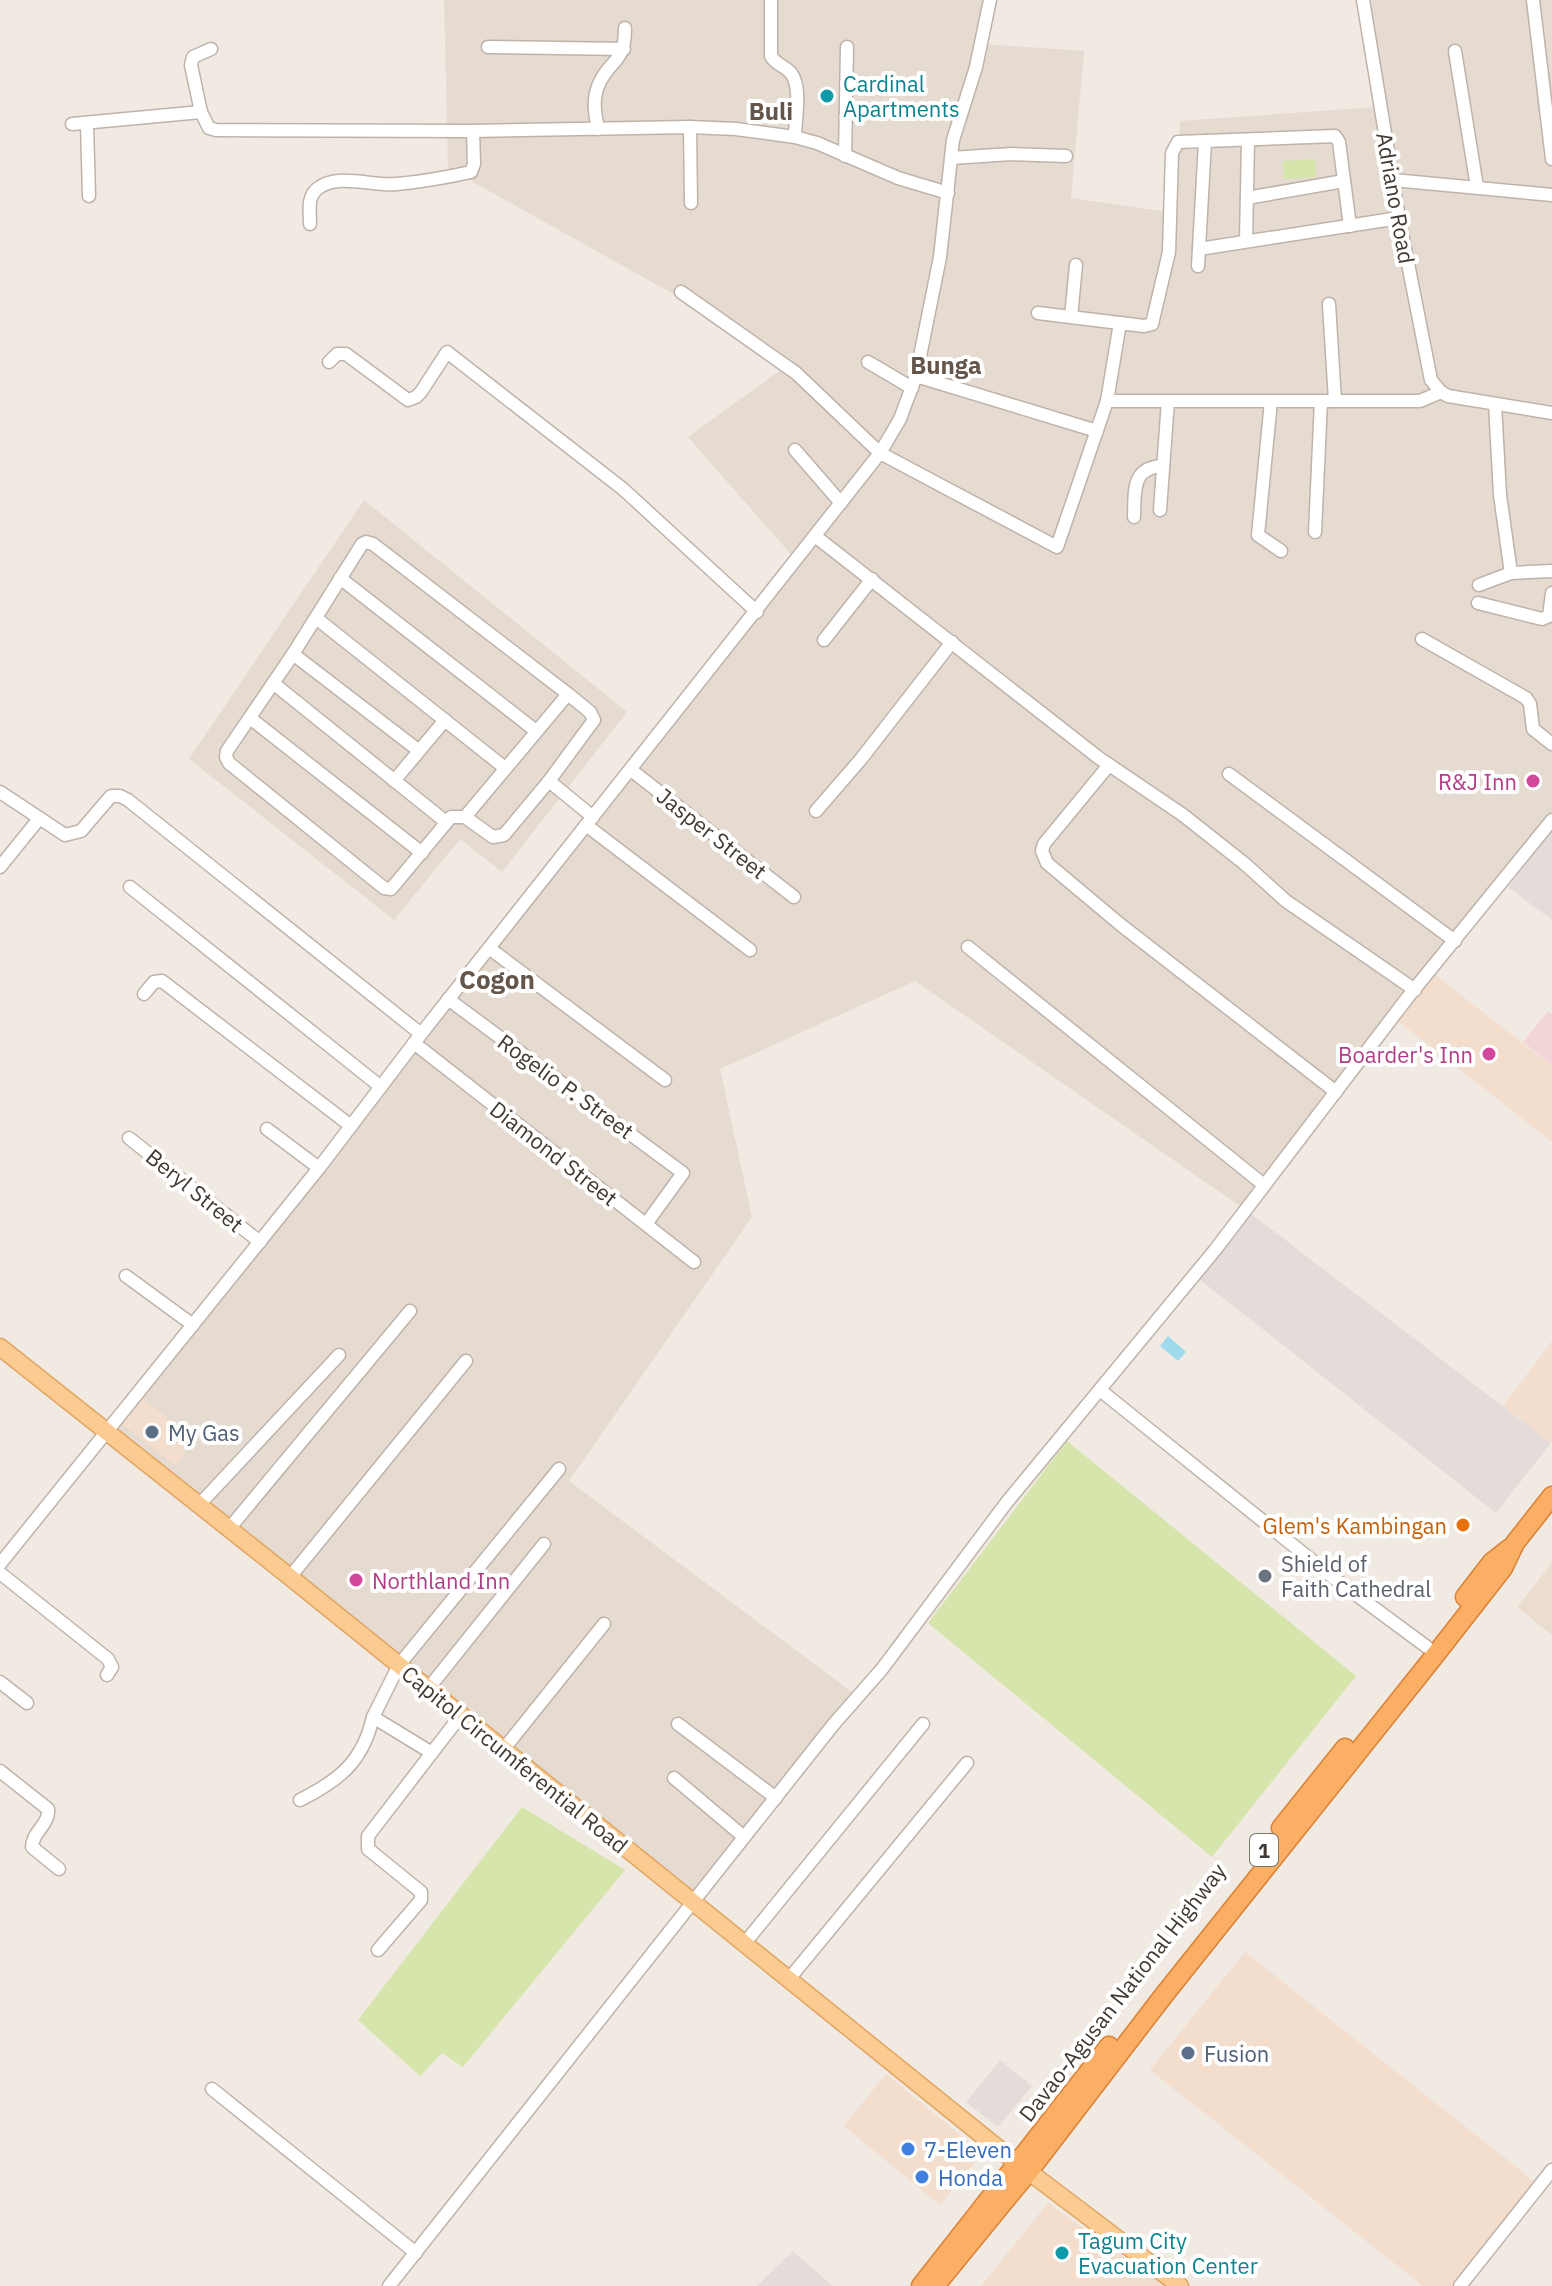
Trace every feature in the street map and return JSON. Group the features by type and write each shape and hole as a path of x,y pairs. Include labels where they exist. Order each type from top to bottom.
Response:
{"highway":[{"name":"Davao-Agusan National Highway","path":"1407,1682 1427,1647 1492,1562 1515,1543 1552,1496"},
{"name":"Davao-Agusan National Highway","path":"935,2286 1136,2022 1407,1682 1503,1568 1515,1543"},
{"name":"Davao-Agusan National Highway","path":"921,2286 1024,2167"}],"main road":[{"name":"Capitol Circumferential Road","path":"0,1347 290,1577 693,1904 1024,2167 1180,2286"}],"street":[{"path":"771,0 771,56 796,81 795,137"},
{"path":"0,1564 319,1168 448,999 880,453 900,419 914,382 940,257 953,140 981,48 990,0"},
{"name":"Adriano Road","path":"1363,0 1428,373 1441,392"},
{"path":"1533,0 1552,159"},
{"path":"598,129 595,109 599,84 624,49 625,28"},
{"path":"488,47 624,49"},
{"path":"845,156 847,47"},
{"path":"211,49 193,57 191,65 201,112 209,128 224,131 690,127 795,137 898,178 948,193"},
{"path":"1455,51 1477,187"},
{"path":"72,124 201,112"},
{"path":"87,124 89,196"},
{"path":"690,127 691,203"},
{"path":"310,224 311,198 314,192 328,184 355,182 394,185 471,172 474,164 473,131"},
{"path":"1038,313 1144,326 1155,321 1171,239 1173,148 1178,142 1335,136 1339,142 1350,226"},
{"path":"1246,241 1248,141"},
{"path":"1198,266 1205,142"},
{"path":"951,158 1012,154 1066,156"},
{"path":"1393,180 1552,195"},
{"path":"1247,198 1344,181"},
{"path":"1199,249 1399,218"},
{"path":"1071,317 1076,265"},
{"path":"681,292 796,373 880,453 1057,547 1107,401 1120,323"},
{"path":"1329,304 1335,401"},
{"path":"329,362 337,354 346,354 408,400 421,392 447,352 623,489 757,612"},
{"path":"868,362 914,382 1097,431"},
{"path":"1107,401 1420,401 1441,392 1458,398 1552,413"},
{"path":"1160,510 1168,401"},
{"path":"1271,401 1257,532 1260,539 1281,551"},
{"path":"1315,532 1321,401"},
{"path":"1495,404 1500,495 1511,573"},
{"path":"795,450 841,503"},
{"path":"1134,517 1136,489 1141,473 1146,468 1163,466"},
{"path":"815,536 1109,765 1152,791 1183,815 1286,901 1415,990"},
{"path":"362,544 373,544 568,694 590,712 594,723 501,837 493,837 465,817 457,815 446,822 391,889 384,888 229,763 226,757 340,578 362,544"},
{"path":"1479,585 1511,573 1552,571"},
{"path":"340,578 536,731"},
{"path":"824,640 872,579"},
{"path":"1478,603 1542,619 1549,616 1552,593"},
{"path":"316,618 505,768"},
{"path":"1422,639 1526,698 1530,704 1533,729 1552,744"},
{"path":"816,811 861,759 952,642"},
{"path":"293,654 418,750"},
{"path":"273,683 446,822"},
{"path":"465,817 568,694"},
{"path":"250,718 422,853"},
{"path":"394,781 445,720"},
{"path":"1109,765 1044,844 1042,851 1047,863 1121,925 1336,1092"},
{"name":"Jasper Street","path":"631,770 794,897"},
{"path":"1229,774 1455,941"},
{"path":"549,781 589,821 750,950"},
{"path":"0,793 38,820 0,867"},
{"name":"Diamond Street","path":"38,820 57,832 72,836 81,831 106,799 120,796 694,1262"},
{"path":"389,2286 833,1725 882,1669 1007,1502 1215,1250 1415,990 1552,820"},
{"path":"130,887 381,1087"},
{"path":"968,947 1264,1185"},
{"path":"489,948 665,1080"},
{"path":"144,994 154,982 162,981 351,1126"},
{"name":"Rogelio P. Street","path":"448,999 683,1173 646,1224"},
{"path":"267,1129 319,1168"},
{"name":"Beryl Street","path":"129,1138 260,1242"},
{"path":"126,1276 193,1325"},
{"path":"228,1530 410,1311"},
{"path":"198,1506 339,1355"},
{"path":"290,1577 466,1361"},
{"path":"1100,1390 1335,1579 1427,1647"},
{"path":"300,1800 336,1778 363,1749 373,1717 399,1665 559,1469"},
{"path":"428,1689 544,1544"},
{"path":"0,1573 108,1659 112,1667 107,1675"},
{"path":"503,1750 604,1624"},
{"path":"0,1682 27,1703"},
{"path":"378,1950 421,1896 413,1883 368,1849 368,1836 461,1715"},
{"path":"373,1717 432,1753"},
{"path":"678,1724 776,1798"},
{"path":"744,1944 923,1724"},
{"path":"789,1979 967,1763"},
{"path":"0,1771 48,1809 49,1816 32,1840 32,1847 59,1869"},
{"path":"674,1778 744,1837"},
{"path":"212,2089 416,2253"},
{"path":"1460,2286 1552,2170"}],"shaded area":[{"path":"444,0 990,0 982,44 1084,51 1071,198 1176,213 1180,121 1376,107 1397,240 1363,0 1552,0 1552,818 1435,975 1250,1213 915,981 720,1069 752,1217 569,1481 860,1698 695,1899 103,1434 795,559 688,437 793,361 448,168"},
{"path":"364,500 627,712 502,872 460,839 394,920 189,759"},
{"path":"1552,830 1552,920 1508,887"},
{"name":"Boarder's Inn","path":"1435,975 1552,1066 1552,1142 1398,1021"},
{"path":"1548,1011 1552,1014 1552,1066 1523,1042"},
{"path":"1250,1213 1551,1443 1496,1513 1199,1279"},
{"path":"1552,1341 1552,1442 1551,1443 1503,1406"},
{"path":"142,1398 195,1439 175,1465 122,1424"},
{"path":"1552,1563 1552,1635 1517,1607"},
{"path":"1245,1952 1535,2182 1452,2286 1423,2286 1150,2070"},
{"path":"1000,2060 1032,2086 998,2127 966,2102"},
{"path":"886,2074 982,2153 940,2205 844,2126"},
{"path":"1048,2203 1165,2286 981,2286"},
{"path":"793,2251 833,2286 757,2286"}],"green space":[{"path":"1315,159 1316,177 1284,179 1283,161"},
{"path":"1067,1441 1356,1676 1212,1857 928,1623"},
{"path":"522,1807 625,1870 463,2067 442,2053 420,2076 358,2020"}],"water":[{"path":"1168,1336 1186,1352 1178,1361 1160,1346"}],"place":[{"name":"Cardinal Apartments","path":"827,96"},
{"name":"R&J Inn","path":"1533,781"},
{"name":"Boarder's Inn","path":"1489,1054"},
{"name":"My Gas","path":"152,1432"},
{"name":"Glem's Kambingan","path":"1463,1525"},
{"name":"Shield of Faith Cathedral","path":"1265,1576"},
{"name":"Northland Inn","path":"356,1580"},
{"name":"Fusion","path":"1188,2053"},
{"name":"7-Eleven","path":"908,2149"},
{"name":"Honda","path":"922,2177"},
{"name":"Tagum City Evacuation Center","path":"1062,2253"}],"district":[{"name":"Buli","path":"771,111"},
{"name":"Bunga","path":"946,365"},
{"name":"Cogon","path":"497,979"}]}
